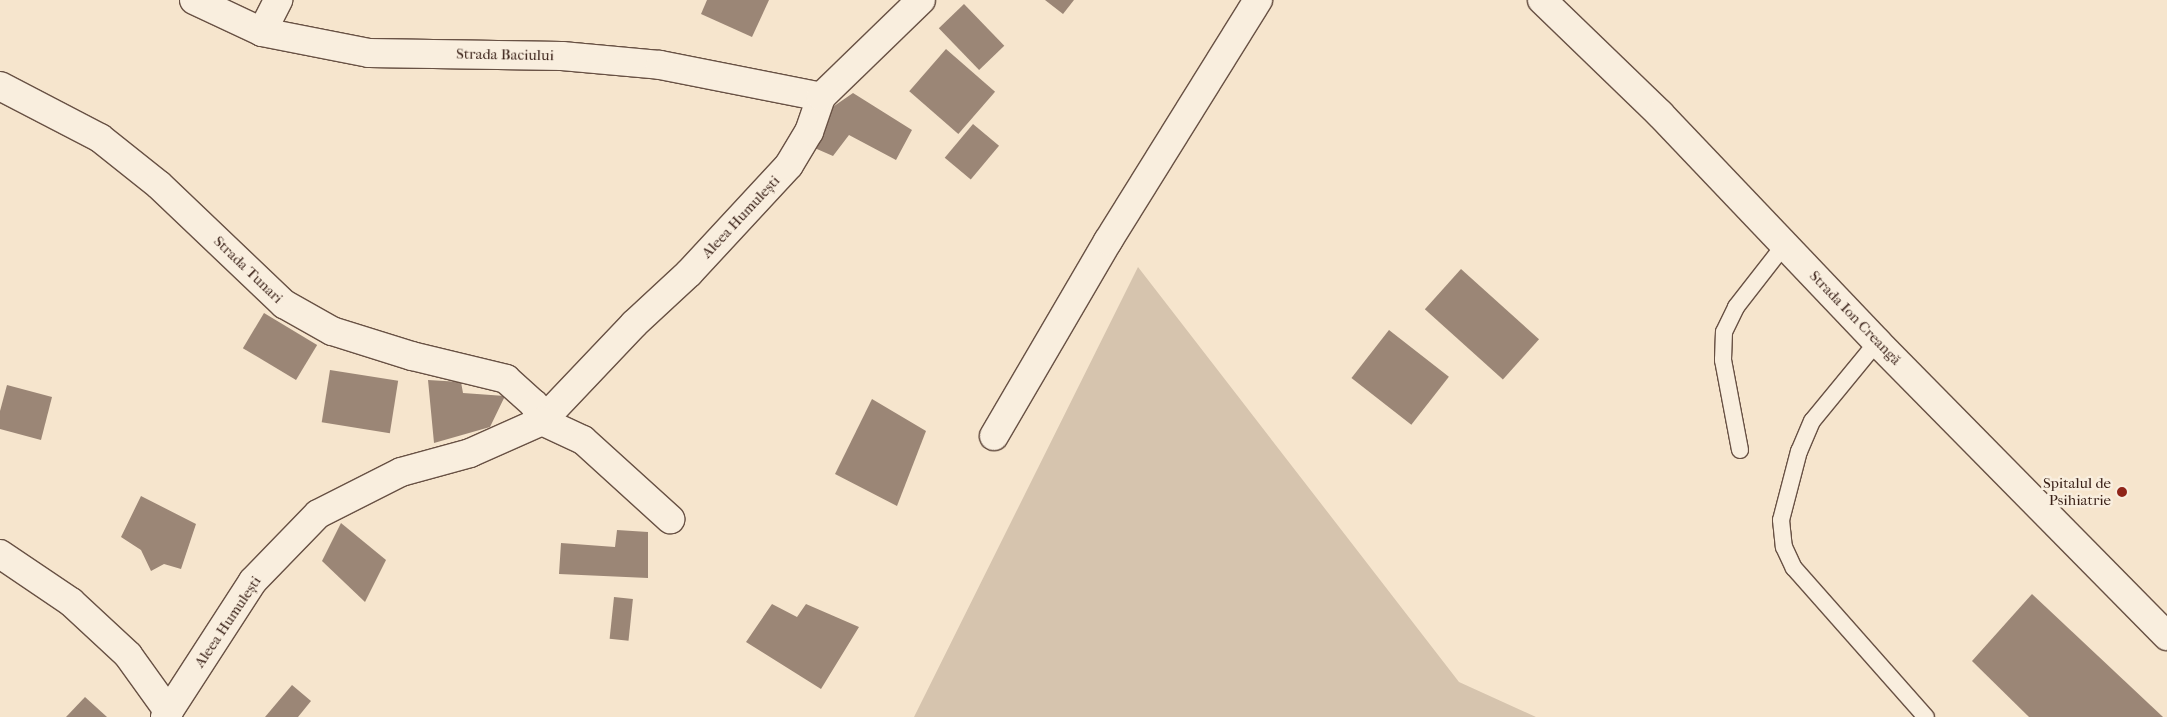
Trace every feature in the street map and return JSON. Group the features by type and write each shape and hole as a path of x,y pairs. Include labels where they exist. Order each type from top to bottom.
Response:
{"street":[{"name":"Strada Baciului","path":"194,0 262,32 369,54 562,56 660,65 821,97"},
{"path":"262,32 278,0"},
{"name":"Aleea Humulești","path":"167,715 253,581 318,514 401,472 470,453 542,421 634,324 689,273 789,165 808,132 821,97 921,0"},
{"path":"994,436 1108,241 1258,0"},
{"name":"Strada Ion Creangă","path":"1542,0 1660,114 1786,244 1877,342 2167,636"},
{"name":"Strada Tunari","path":"0,86 100,138 159,184 284,304 332,331 412,356 506,379 534,404 542,421"},
{"path":"542,421 584,440 670,519"},
{"path":"0,554 71,602 128,655 167,715"}],"lane":[{"path":"1740,450 1723,360 1724,332 1736,307 1786,244"},
{"path":"1877,342 1812,421 1799,451 1781,520 1784,547 1794,568 1926,717"}],"shaded area":[{"path":"1138,267 1459,682 1536,717 914,717"}],"building":[{"path":"707,0 769,0 752,37 701,14"},
{"path":"1045,0 1074,0 1063,14"},
{"path":"964,4 1004,46 979,70 939,28"},
{"path":"946,49 995,92 958,134 909,91"},
{"path":"853,93 912,130 896,160 849,135 833,156 810,146 824,113"},
{"path":"973,124 999,146 971,180 945,158"},
{"path":"1461,269 1539,339 1503,379 1425,309"},
{"path":"264,313 317,345 296,380 243,348"},
{"path":"1389,330 1449,377 1411,425 1351,378"},
{"path":"330,370 398,381 390,433 322,422"},
{"path":"428,380 461,382 463,393 505,396 490,427 434,443"},
{"path":"7,385 52,397 41,440 0,429 0,411"},
{"path":"872,399 926,431 897,506 835,474"},
{"path":"141,496 196,524 181,569 164,564 151,571 141,550 121,537"},
{"path":"341,523 386,560 365,602 322,561"},
{"path":"617,530 648,532 648,578 559,574 561,543 615,547"},
{"path":"2032,594 2163,717 2029,717 1972,661"},
{"path":"614,597 633,599 629,641 610,639"},
{"path":"772,604 797,617 806,604 859,627 821,689 746,642"},
{"path":"292,685 311,701 298,717 265,717"},
{"path":"85,697 107,717 66,717"}],"place":[{"name":"Spitalul de Psihiatrie","path":"2122,492"}]}
